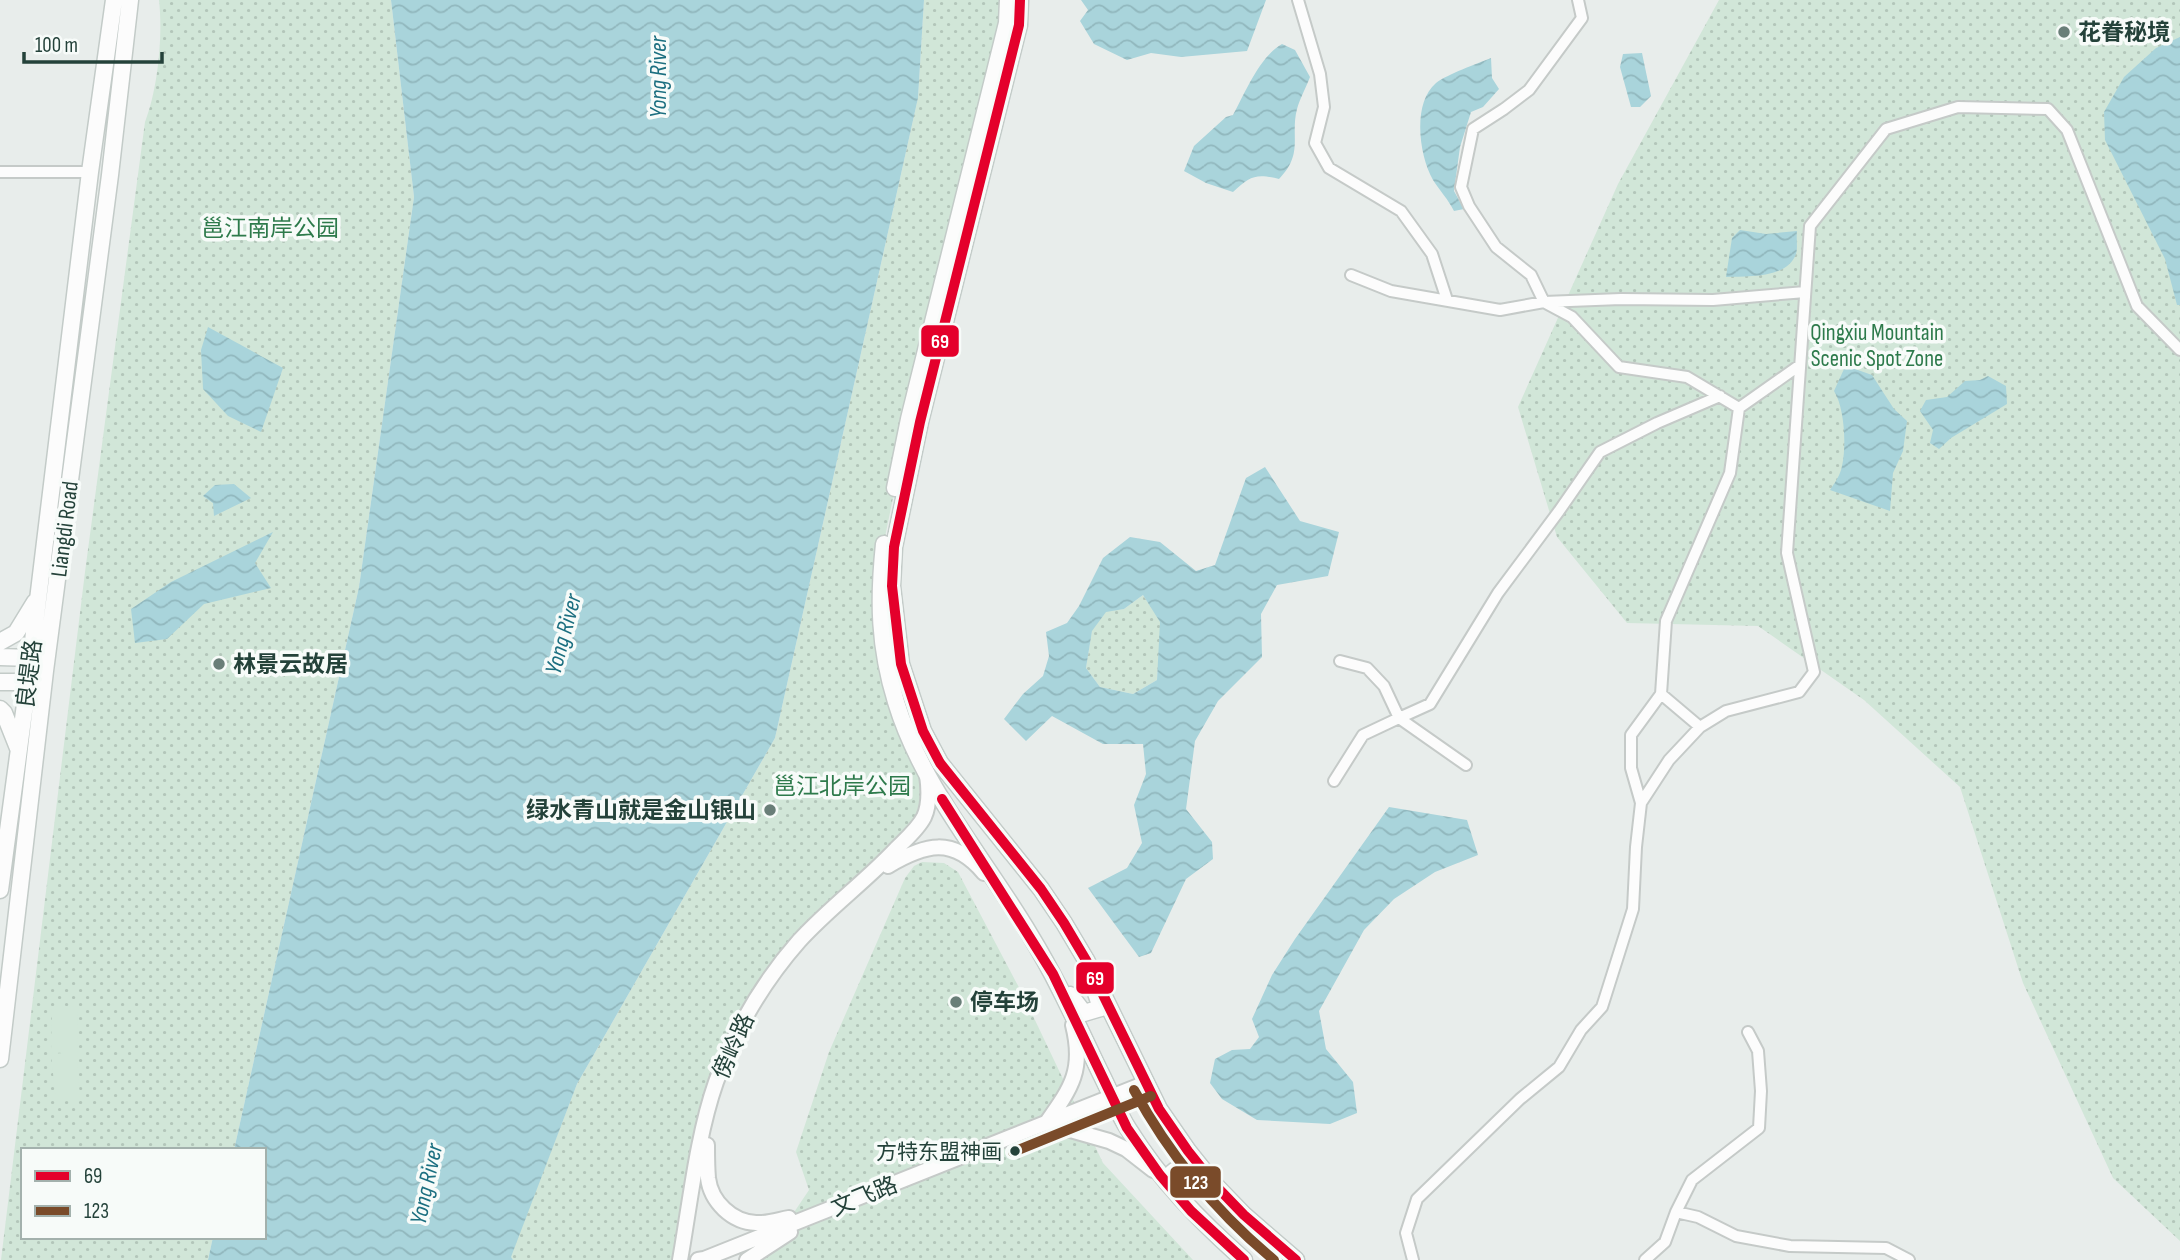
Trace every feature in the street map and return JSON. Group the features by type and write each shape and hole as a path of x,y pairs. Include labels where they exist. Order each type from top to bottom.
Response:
{"main road":[{"name":"Liangdi Road","path":"38,597 114,0"},
{"name":"Liangdi Road","path":"0,1059 45,671 110,175 130,0"},
{"path":"1008,0 1007,23 909,419 884,542 879,589 886,666 896,704 927,772 954,820 1053,974 1127,1128 1160,1175 1191,1211 1244,1260"},
{"path":"1020,0 1019,25 920,422 894,547 892,586 901,664 915,710 934,752 957,787 1041,889 1064,923 1086,960 1159,1109 1216,1186 1244,1216 1296,1260"},
{"path":"0,642 16,633 38,597"},
{"name":"良堤路","path":"19,750 38,597"},
{"path":"0,657 31,658 45,671 28,682 0,682"},
{"path":"0,709 19,750 0,890"},
{"path":"1053,974 1084,1013 1101,1008 1086,960"},
{"path":"1191,1211 1171,1182 1172,1173 1177,1168 1186,1167 1216,1186"}],"street":[{"path":"1298,0 1320,74 1324,107 1315,144 1329,168 1401,211 1432,254 1447,300"},
{"path":"1578,0 1582,18 1529,90 1472,129 1461,187 1469,206 1496,247 1531,275 1544,302 1572,317 1619,367 1687,377 1739,408"},
{"path":"1640,803 1668,760 1700,727 1726,711 1799,691 1814,672 1787,553 1810,226 1886,129 1958,107 2048,109 2067,130 2137,306 2180,350"},
{"path":"0,172 90,172"},
{"path":"1351,275 1391,292 1500,310 1544,302 1713,300 1805,292"},
{"path":"1413,1260 1406,1233 1418,1199 1520,1099 1559,1067 1581,1030 1602,1007 1633,909 1640,803 1631,768 1631,735 1661,694 1666,621 1730,473 1739,408 1800,365"},
{"path":"1334,781 1363,735 1430,704 1498,593 1600,452 1657,423 1720,396"},
{"path":"1340,661 1367,668 1384,685 1399,718 1466,765"},
{"path":"1661,694 1700,727"},
{"path":"872,875 923,819 929,790 927,772"},
{"path":"872,875 910,852 937,846 962,852 1010,904"},
{"name":"傍岭路","path":"680,1260 706,1116 730,1046 751,1005 800,940 872,875"},
{"path":"1069,1008 1077,1041 1077,1070 1062,1101 1046,1123 1109,1141 1126,1149 1160,1175"},
{"path":"1645,1260 1665,1242 1692,1180 1759,1128 1761,1091 1758,1051 1748,1032"},
{"name":"文飞路","path":"698,1260 1146,1083"},
{"path":"706,1116 710,1186 718,1202 731,1214 747,1222 765,1223 825,1211"},
{"path":"747,1260 825,1211"},
{"path":"1676,1212 1698,1217 1737,1236 1790,1246 1886,1248 1909,1260"}],"green space":[{"name":"邕江南岸公园","path":"159,0 391,0 414,197 359,587 234,1148 21,1148 21,1239 213,1239 208,1260 1,1260 85,572 145,122 158,62"},
{"name":"邕江北岸公园","path":"924,0 1008,0 909,419 884,542 881,631 927,772 927,809 773,974 715,1084 680,1260 513,1260 510,1257 577,1084 775,738 918,98"},
{"name":"Qingxiu Mountain Scenic Spot Zone","path":"1719,0 2180,0 2180,1241 2113,1178 2023,983 1960,787 1864,700 1758,626 1627,623 1557,537 1518,407 1618,184"},
{"path":"1143,595 1161,622 1157,680 1133,694 1100,687 1086,668 1092,630 1106,611 1124,609"},
{"path":"922,862 944,863 958,872 1024,997 1103,1163 1193,1260 762,1260 809,1190 796,1152 829,1052 905,878 914,866"},
{"path":"52,1006 78,1007 80,1100 56,1102 51,1054 63,1053 51,1052"}],"water":[{"name":"Yong River","path":"391,0 924,0 918,98 775,738 577,1084 511,1257 513,1260 208,1260 213,1239 266,1239 266,1148 234,1148 359,587 414,197"},
{"path":"1081,0 1266,0 1247,51 1181,57 1151,53 1127,60 1094,44 1080,21 1088,10"},
{"path":"2180,37 2180,305 2177,305 2165,259 2105,140 2104,112 2124,77 2156,48"},
{"path":"1282,44 1295,50 1310,77 1297,109 1294,153 1287,170 1279,179 1254,177 1233,192 1206,183 1184,171 1194,146 1226,117 1233,115 1260,66"},
{"path":"1642,53 1651,96 1640,107 1631,107 1620,67 1623,54"},
{"path":"1491,58 1492,78 1499,89 1483,107 1471,112 1460,147 1454,191 1464,209 1454,211 1433,180 1424,158 1420,130 1423,103 1436,83"},
{"path":"1740,230 1766,234 1797,231 1796,254 1784,268 1775,272 1726,277 1732,238"},
{"path":"208,327 283,368 261,432 228,416 203,389 201,350"},
{"path":"1844,369 1855,369 1872,375 1894,409 1907,421 1903,451 1893,473 1890,511 1830,490 1843,462 1843,418 1834,391"},
{"path":"1988,376 2006,386 2007,404 1951,438 1939,449 1930,443 1933,430 1920,411 1926,400 1947,397 1965,381 1980,380"},
{"path":"1265,467 1300,521 1339,532 1328,576 1277,585 1261,614 1262,657 1218,701 1195,741 1186,809 1212,842 1213,859 1186,879 1151,953 1139,957 1088,888 1127,868 1142,843 1134,805 1146,774 1143,744 1103,744 1052,716 1026,741 1004,719 1023,694 1043,676 1049,656 1046,632 1067,623 1079,606 1103,558 1130,537 1160,542 1196,571 1215,565 1246,478","holes":["1143,595 1160,622 1157,680 1133,694 1100,687 1086,668 1092,631 1106,612 1124,609"]},
{"path":"234,484 251,498 214,516 213,503 203,496 215,485"},
{"path":"273,532 255,563 271,588 204,604 167,639 135,643 131,609 171,582"},
{"path":"1389,807 1467,820 1478,855 1435,872 1394,899 1364,930 1319,1011 1326,1049 1353,1082 1357,1113 1330,1124 1257,1120 1222,1099 1210,1083 1215,1059 1232,1050 1250,1049 1259,1037 1252,1019 1272,975"}],"transit line":[{"name":"69","path":"1020,0 1019,25 920,422 894,547 892,586 901,664 923,731 940,763 1041,889 1064,923 1086,960 1159,1109 1216,1186 1244,1215 1296,1260"},
{"name":"69","path":"942,799 1053,974 1127,1128 1160,1175 1191,1211 1244,1260"},
{"name":"123","path":"1134,1090 1163,1138 1196,1182 1214,1203 1274,1260"},
{"name":"123","path":"1013,1152 1151,1096"}],"place":[{"name":"花眷秘境","path":"2064,32"},
{"name":"林景云故居","path":"219,664"},
{"name":"绿水青山就是金山银山","path":"770,810"},
{"name":"停车场","path":"956,1002"},
{"name":"方特东盟神画","path":"1015,1151"}]}
